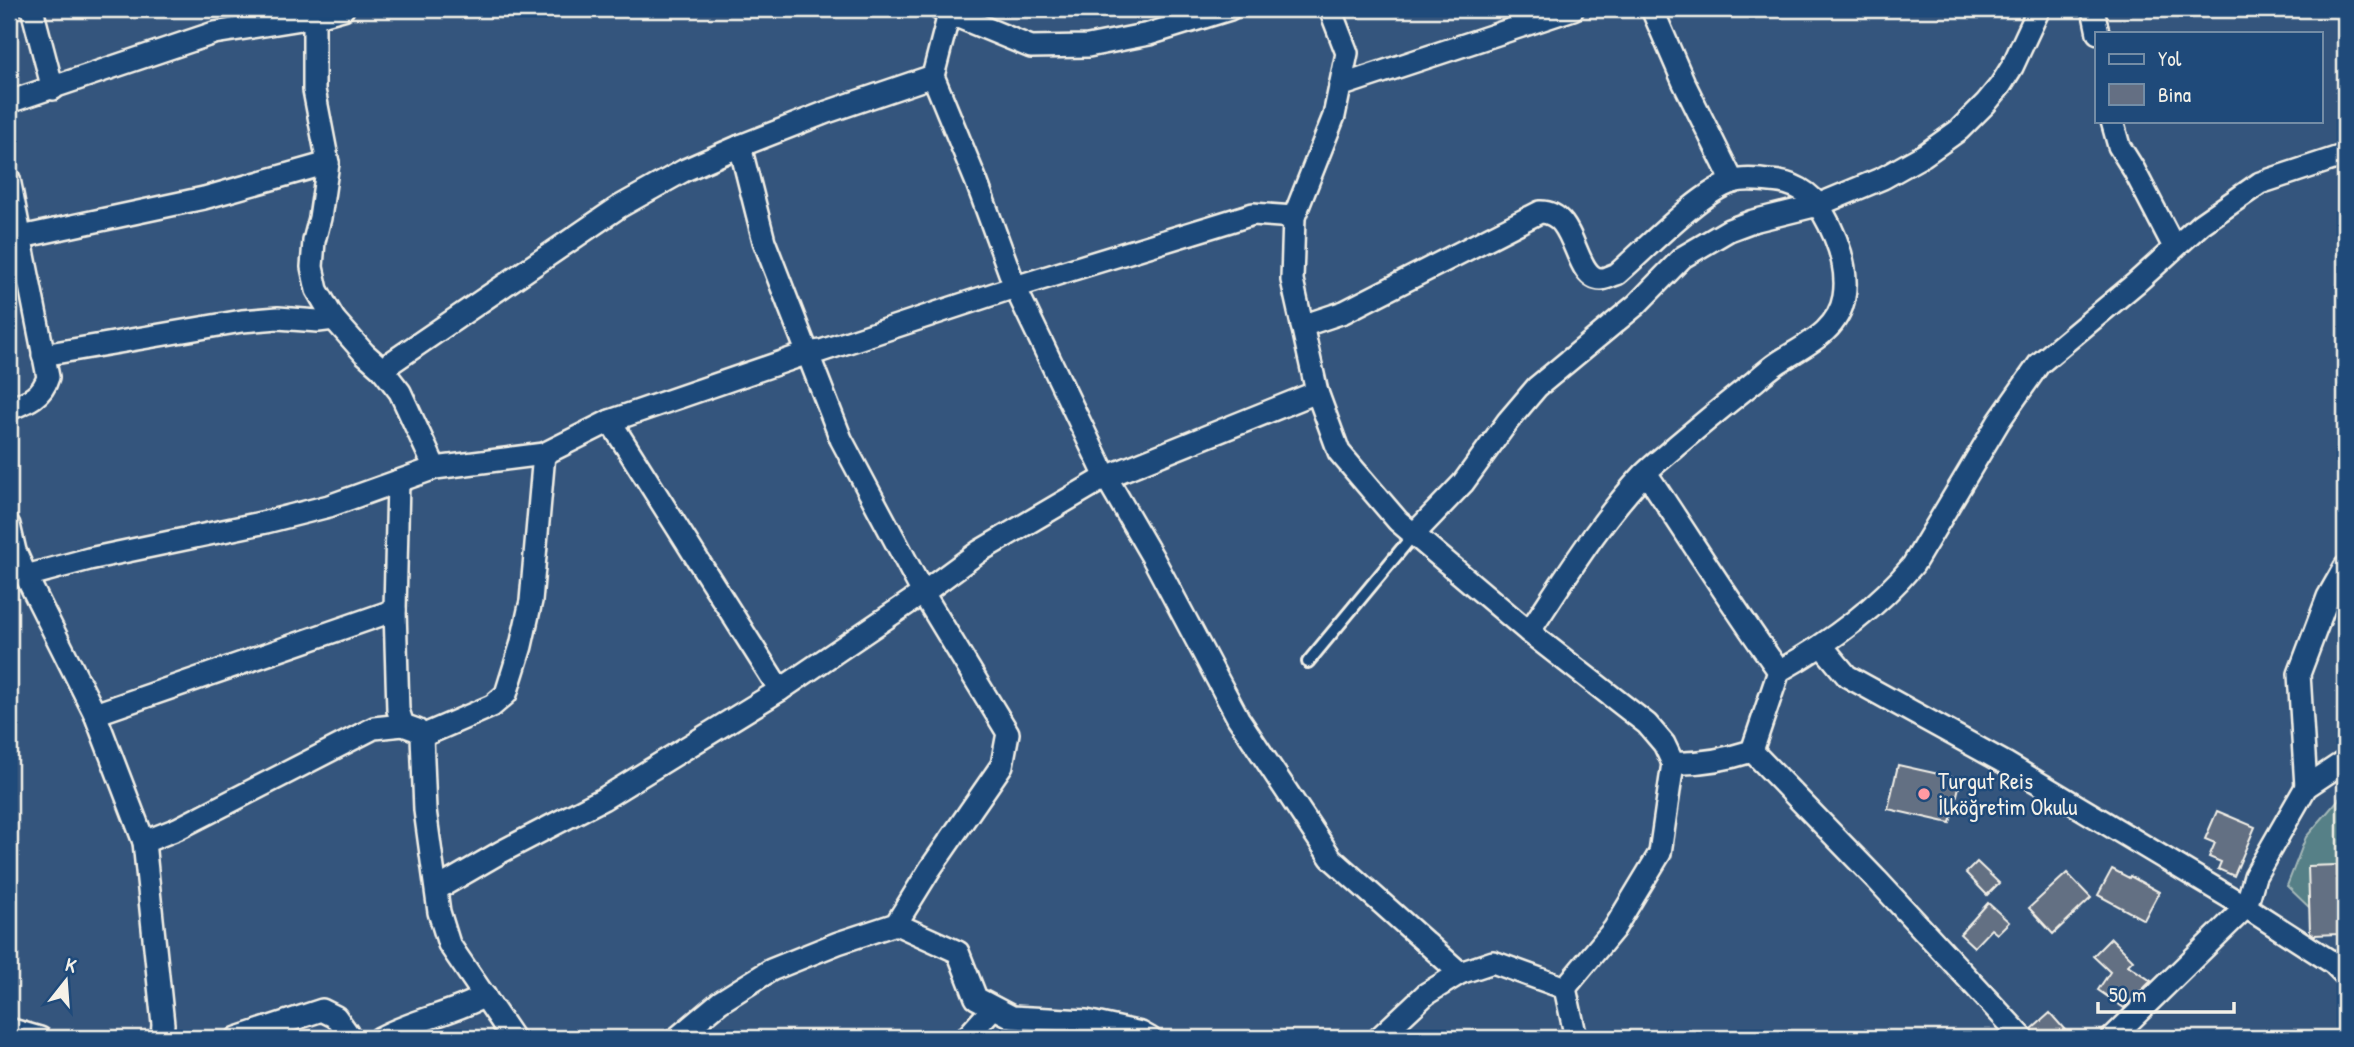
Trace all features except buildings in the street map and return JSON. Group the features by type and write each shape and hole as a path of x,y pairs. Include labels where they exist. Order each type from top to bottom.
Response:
{"street":[{"path":"32,9 53,89"},
{"path":"9,102 214,33 342,9"},
{"path":"1230,9 1149,34 1088,46 1031,47 944,11 933,76 977,183 1015,287 1106,477 1153,558 1238,718 1331,858 1460,973"},
{"path":"1330,9 1347,53 1334,116 1294,217 1292,280 1317,392 1339,452 1398,521 1529,632 1647,724 1664,744 1673,762 1660,853 1614,929 1565,988"},
{"path":"1340,86 1573,9"},
{"path":"1652,9 1684,83 1733,182"},
{"path":"1414,534 1464,483 1536,387 1636,305 1682,257 1713,238 1753,221 1818,205 1904,167 1943,142 1973,118 2012,67 2039,9"},
{"path":"2093,9 2098,32"},
{"path":"313,13 314,90 328,163 314,241 312,267 317,290 334,319 400,391 435,468"},
{"path":"382,369 619,207 685,170 827,112 933,76"},
{"path":"2112,122 2119,146 2174,247"},
{"path":"677,1038 720,1002 771,970 896,924 930,869 1002,765 1008,733 923,593 841,439 764,240 740,146"},
{"path":"1752,751 1779,671 1822,646 1890,592 1913,565 1999,421 2039,364 2136,283 2201,224 2260,183 2345,155"},
{"path":"20,237 204,198 328,163"},
{"path":"9,179 48,377 44,390 9,409"},
{"path":"1302,326 1344,312 1540,212 1553,214 1560,219 1584,266 1593,277 1601,279 1617,274 1699,202 1733,182 1783,181 1801,189 1818,205 1839,248 1845,281 1843,300 1831,325 1814,342 1777,363 1719,409 1646,472 1594,533 1529,632"},
{"path":"26,576 89,559 329,506 435,468 544,454 610,421 808,353 1015,287 1253,214 1294,217"},
{"path":"43,355 242,321 278,318 318,321 334,319"},
{"path":"437,889 500,852 603,799 780,690 980,551 1106,477 1317,392"},
{"path":"610,421 780,690"},
{"path":"422,736 492,706 506,694 531,601 544,454"},
{"path":"1646,472 1717,577 1738,614 1779,671"},
{"path":"398,481 395,610 398,710 403,725"},
{"path":"9,525 15,551 26,576 95,714 144,842 163,1024 162,1038"},
{"path":"2306,787 2299,674 2328,597 2345,567"},
{"path":"95,714 395,610"},
{"path":"1822,646 1847,676 2007,764 2246,907 2333,963 2345,975"},
{"path":"144,842 177,829 374,728 403,725 417,730 422,736 425,810 439,912 449,944 513,1038"},
{"path":"1673,762 1722,759 1752,751"},
{"path":"1752,751 1877,880 2023,1038"},
{"path":"2112,1038 2246,907 2255,876 2306,787 2345,761"},
{"path":"896,924 958,952 976,999 1012,1017 1086,1021 1141,1033 1150,1038"},
{"path":"1379,1038 1426,994 1460,973 1493,962 1565,988"},
{"path":"1565,988 1576,1038"},
{"path":"380,1038 485,996"},
{"path":"966,1038 993,1007"},
{"path":"237,1038 322,1010 336,1017 351,1038"},
{"path":"9,1029 33,1037"}],"lane":[{"path":"1308,662 1414,534"}],"green space":[{"path":"2345,792 2345,942 2287,886 2306,837"}],"place":[{"name":"Turgut Reis İlköğretim Okulu","path":"1924,794"}]}
